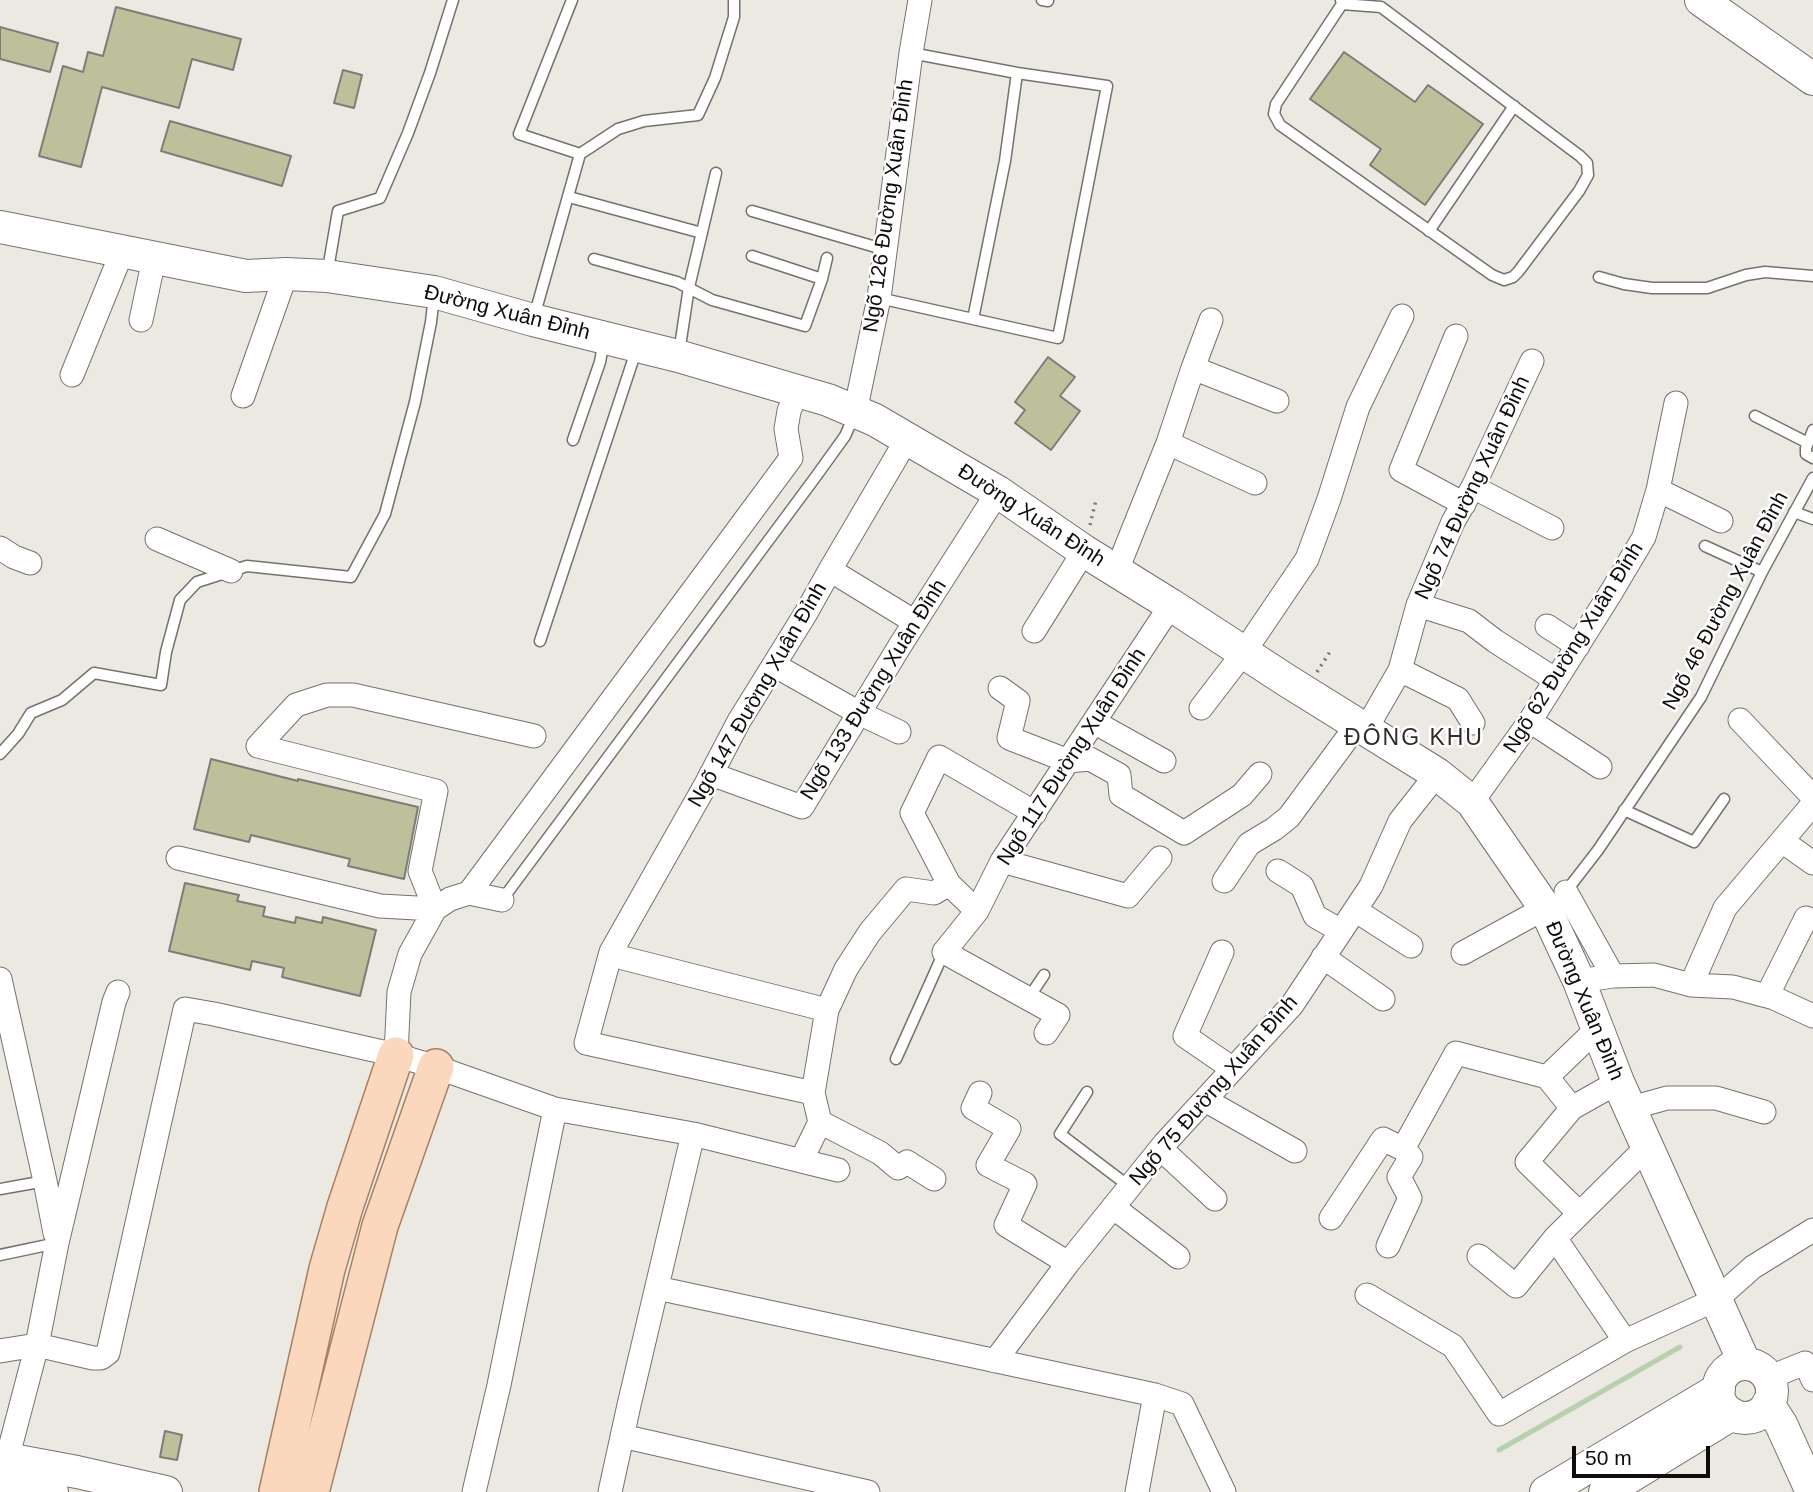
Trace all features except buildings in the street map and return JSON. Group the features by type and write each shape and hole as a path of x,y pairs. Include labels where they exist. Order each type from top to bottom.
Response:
{"main road":[{"path":"277,1492 327,1269 396,1055"},
{"path":"310,1492 380,1226 436,1067"}],"street":[{"name":"Ngõ 126 Đường Xuân Đỉnh","path":"855,412 879,298 920,0"},
{"path":"1701,0 1813,79"},
{"name":"Đường Xuân Đỉnh","path":"0,228 246,276 327,276 434,292 678,356 828,400 875,420 998,492 1084,551 1437,774 1472,802 1555,900 1597,1030 1679,1222 1781,1424 1812,1492"},
{"path":"72,375 122,252"},
{"path":"141,320 154,259"},
{"path":"243,396 286,274"},
{"path":"1201,708 1244,652 1307,559 1358,407 1402,316"},
{"path":"1117,570 1168,443 1212,320"},
{"path":"1456,337 1401,470 1552,528"},
{"name":"Ngõ 74 Đường Xuân Đỉnh","path":"1224,881 1249,844 1289,817 1361,727 1400,670 1418,606 1453,522 1532,361"},
{"path":"1193,368 1277,401"},
{"path":"469,893 791,458 786,429 789,411 797,391"},
{"name":"Ngõ 62 Đường Xuân Đỉnh","path":"1472,802 1530,721 1644,537 1658,490 1676,403"},
{"name":"Ngõ 147 Đường Xuân Đỉnh","path":"813,1093 586,1043 611,952 739,721 806,613 907,439"},
{"path":"1168,443 1255,483"},
{"path":"1658,490 1721,521"},
{"name":"Ngõ 133 Đường Xuân Đỉnh","path":"711,774 802,807 998,492"},
{"path":"157,539 231,571"},
{"path":"0,548 30,563"},
{"path":"1034,631 1084,551"},
{"path":"830,570 915,622"},
{"name":"Ngõ 117 Đường Xuân Đỉnh","path":"944,952 977,911 1002,861 1171,605"},
{"path":"1418,606 1469,621 1556,680"},
{"path":"1547,626 1578,646"},
{"path":"774,665 859,713 899,732"},
{"path":"1400,670 1458,699 1473,723"},
{"path":"1000,688 1018,701 1009,738 1068,761 1090,759 1119,775 1121,795 1184,833 1242,795 1260,774"},
{"path":"435,909 420,871 436,791 258,746 296,705 327,695 353,695 534,736"},
{"path":"1741,719 1813,797"},
{"path":"1530,721 1600,767"},
{"path":"1094,722 1164,761"},
{"path":"977,911 949,884 912,814 939,757 1035,813"},
{"name":"Ngõ 75 Đường Xuân Đỉnh","path":"995,1361 1130,1186 1292,1005 1371,886 1400,821 1437,774"},
{"path":"1691,985 1725,908 1813,804"},
{"path":"1783,841 1813,863"},
{"path":"178,858 380,906 435,909"},
{"path":"1002,861 1128,896 1160,858"},
{"path":"1278,870 1302,886 1315,916 1341,930"},
{"path":"801,1161 820,1122 813,1093 827,1010 846,969 864,941 906,888 934,893 949,884"},
{"path":"396,1055 399,992 411,954 435,909 450,899 469,893 502,900"},
{"path":"1463,953 1555,900 1613,976"},
{"path":"1355,910 1411,946"},
{"path":"1767,996 1806,918"},
{"path":"611,952 622,958 827,1010"},
{"path":"944,952 1058,1015 1046,1033"},
{"path":"1222,952 1185,1036 1233,1069"},
{"path":"1323,957 1383,999"},
{"path":"1579,981 1613,976 1654,975 1691,985 1733,987 1767,996 1813,1016"},
{"path":"0,979 57,1243"},
{"path":"3,1472 37,1345 57,1243 118,992"},
{"path":"0,1351 37,1345 93,1359 101,1359 108,1353 185,1009 396,1055 555,1110 693,1134 838,1170"},
{"path":"1547,1077 1597,1030"},
{"path":"1403,1149 1456,1053 1547,1077 1572,1108"},
{"path":"980,1093 973,1108 1010,1129 988,1165 1026,1184 1006,1225 1068,1263"},
{"path":"1579,1213 1527,1162 1572,1108 1624,1095 1716,1098 1764,1112"},
{"path":"1205,1100 1295,1151"},
{"path":"474,1492 499,1385 555,1110"},
{"path":"820,1122 880,1153 898,1168 907,1162 933,1179"},
{"path":"610,1492 693,1134"},
{"path":"1331,1219 1383,1139 1403,1149 1411,1157 1399,1178 1410,1198 1388,1246"},
{"path":"1479,1256 1516,1286 1555,1238 1648,1146"},
{"path":"1161,1149 1215,1199"},
{"path":"1114,1207 1178,1257"},
{"path":"1367,1294 1453,1346 1499,1414 1625,1341 1717,1299 1753,1267 1813,1230"},
{"path":"1555,1238 1625,1341"},
{"path":"657,1288 1155,1395 1182,1404 1224,1492"},
{"path":"1760,1382 1758,1414 1741,1417 1725,1401 1723,1376 1736,1366 1760,1382 1809,1372"},
{"path":"1137,1492 1155,1395"},
{"path":"1546,1492 1725,1401"},
{"path":"1605,1492 1725,1401"},
{"path":"622,1436 868,1492"},
{"path":"3,1472 52,1492"},
{"path":"3,1472 77,1472 166,1492"}],"lane":[{"path":"327,276 338,211 380,198 408,133 453,0"},
{"path":"572,0 519,134 580,154"},
{"path":"533,320 580,154 618,129 644,121 698,115 715,78 734,17 734,0"},
{"path":"1341,2 1381,7 1587,163 1588,175 1579,191 1513,277 1504,280 1492,275 1280,125 1274,114 1276,104 1341,2"},
{"path":"879,298 1058,338 1107,86 911,54"},
{"path":"973,319 1005,162 1017,73"},
{"path":"1429,231 1514,106"},
{"path":"678,356 689,287 716,173"},
{"path":"569,197 702,233"},
{"path":"752,211 886,250"},
{"path":"752,256 822,279"},
{"path":"594,259 677,282 712,300 805,326 827,258"},
{"path":"1599,277 1652,288 1707,288 1746,275 1765,272 1813,276"},
{"path":"0,754 18,734 31,713 62,700 94,673 161,685 166,652 180,600 197,582 247,566 351,577 385,514 415,402 431,322 434,292"},
{"path":"573,440 600,362 605,337"},
{"path":"540,641 638,346"},
{"path":"502,900 817,475 845,436 855,412"},
{"path":"1755,416 1809,451 1813,430"},
{"name":"Ngõ 46 Đường Xuân Đỉnh","path":"1555,900 1598,850 1701,697 1762,572 1813,478"},
{"path":"1794,512 1813,519"},
{"path":"1705,546 1762,572"},
{"path":"1625,810 1694,842 1724,799"},
{"path":"897,1059 944,952"},
{"path":"1028,999 1044,975"},
{"path":"1087,1092 1060,1134 1130,1186"},
{"path":"0,1189 45,1181"},
{"path":"0,1255 57,1243"}],"waterway":[{"path":"1499,1450 1680,1347"}],"district":[{"name":"ĐÔNG KHU","path":"1414,739"}]}
